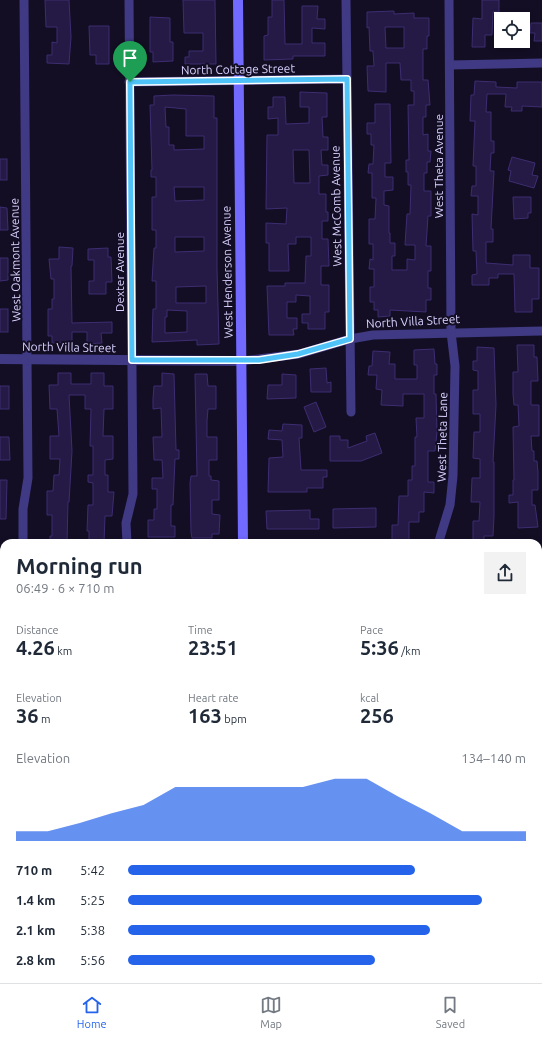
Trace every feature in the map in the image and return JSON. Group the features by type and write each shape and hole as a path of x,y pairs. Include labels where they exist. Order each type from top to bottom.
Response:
{"main road":[{"name":"West Henderson Avenue","path":"238,0 243,539"}],"street":[{"name":"West Oakmont Avenue","path":"23,539 23,510 28,478 24,0"},
{"name":"Dexter Avenue","path":"127,539 126,522 133,494 129,0"},
{"name":"West McComb Avenue","path":"346,0 351,412"},
{"name":"West Theta Avenue","path":"449,0 451,332"},
{"path":"450,65 542,63"},
{"name":"North Cottage Street","path":"130,82 347,79"},
{"name":"North Villa Street","path":"0,359 241,361 298,354 350,339 387,334 542,331"},
{"name":"West Theta Lane","path":"440,539 450,505 453,476 455,366 451,332"}],"building":[{"path":"45,0 69,0 71,37 69,64 47,63 47,55 52,55 52,42 57,43 57,27 46,27"},
{"path":"183,0 215,0 216,64 185,64 185,57 189,57 189,51 203,51 203,33 184,33"},
{"path":"272,0 284,0 285,44 302,44 302,6 318,6 317,19 325,19 325,29 312,28 312,43 325,43 325,56 293,56 293,59 264,60 264,36 268,35 268,17 272,17"},
{"path":"482,0 499,0 499,12 493,12 492,35 485,35 485,47 472,47 473,18 482,19"},
{"path":"394,11 394,14 414,13 414,18 429,18 427,49 423,49 423,80 428,80 430,105 426,105 426,117 423,117 423,135 428,134 428,151 431,151 430,162 427,162 427,173 424,173 424,191 431,191 431,216 428,216 426,246 431,246 431,271 428,271 428,288 431,288 431,300 426,300 426,312 390,310 390,316 378,317 378,310 374,310 374,302 370,302 370,287 374,287 374,269 369,269 370,259 373,260 373,244 369,244 369,219 375,219 376,198 372,198 372,173 368,173 369,164 373,164 374,145 371,145 371,134 367,134 367,123 375,123 375,104 390,104 391,163 385,163 385,177 393,177 393,190 384,191 384,205 389,206 390,243 395,243 395,256 392,256 392,270 407,270 407,259 415,260 415,245 405,245 407,214 410,214 411,185 408,185 408,172 406,172 406,160 409,160 408,105 414,105 414,91 411,91 411,80 401,80 400,63 386,63 386,92 368,91 367,66 374,66 373,51 370,51 369,27 367,28 367,12","holes":["385,27 404,27 404,48 386,48"]},
{"path":"150,17 170,18 170,42 173,42 173,61 153,62 153,52 150,52"},
{"path":"531,23 542,23 542,41 534,41 535,33 530,33"},
{"path":"89,26 109,26 109,64 96,64 96,55 90,55"},
{"path":"475,81 496,82 496,87 517,88 517,82 542,82 542,107 522,106 522,111 511,111 512,107 505,107 506,94 487,94 486,112 491,112 491,141 494,141 494,153 491,153 490,171 494,171 491,229 493,229 493,242 486,242 486,263 513,265 513,255 530,255 530,268 539,268 539,299 532,299 532,312 515,312 514,274 498,274 498,278 489,278 489,285 472,285 472,275 477,274 476,251 473,251 472,214 478,215 478,196 471,196 472,186 476,186 476,166 473,166 475,121 470,121 471,95 474,95"},
{"path":"300,92 327,93 327,117 322,117 323,137 328,137 328,150 321,150 322,165 328,165 328,175 319,176 319,194 326,194 326,212 328,212 328,221 322,221 322,239 328,239 329,266 321,266 321,285 329,285 329,312 325,312 325,329 308,329 308,323 302,323 302,314 310,314 310,296 296,295 296,302 287,302 287,318 297,318 297,329 293,329 294,335 269,335 267,286 285,286 285,283 305,283 306,256 311,256 311,237 296,237 296,244 288,244 289,271 269,271 269,243 266,243 266,223 286,224 287,208 266,209 267,135 278,135 278,118 268,119 268,107 273,107 273,97 285,97 286,124 309,123 309,107 300,107","holes":["293,150 309,150 310,183 294,183"]},
{"path":"154,96 214,96 214,118 217,118 217,268 219,344 197,345 197,340 152,342 153,309 156,309 156,281 152,281 154,248 156,248 156,230 152,230 152,197 156,197 156,177 151,177 150,105 154,105","holes":["165,107 186,109 186,136 204,136 204,149 174,150 174,145 169,145 169,127 166,127","174,187 204,187 204,200 175,201","175,237 204,237 204,251 175,252","206,286 206,303 176,303 176,287","167,310 187,311 187,332 165,333 165,317 167,317"]},
{"path":"512,157 535,163 532,175 538,176 534,188 509,181 511,171 508,170"},
{"path":"0,159 7,159 7,180 0,180"},
{"path":"513,197 531,197 531,213 528,213 528,218 514,219"},
{"path":"0,207 7,208 8,230 0,230"},
{"path":"59,247 73,248 71,266 72,323 112,322 112,333 101,333 102,343 87,344 87,332 72,332 72,342 52,343 52,336 48,336 48,309 52,309 52,299 54,299 54,279 51,279 49,259 59,259"},
{"path":"108,248 108,257 111,257 112,282 106,282 106,294 89,294 89,281 94,281 94,260 88,260 88,249"},
{"path":"0,258 8,258 8,280 0,281"},
{"path":"0,309 8,309 8,332 0,332"},
{"path":"517,345 534,345 534,357 537,357 538,381 531,381 531,405 539,405 539,436 531,436 532,451 534,451 534,461 537,461 538,472 538,490 532,490 532,505 535,505 538,527 518,528 518,502 509,503 509,495 513,495 514,480 513,427 519,426 518,405 514,405 513,394 513,372 518,372"},
{"path":"477,347 494,348 496,405 493,462 493,536 484,536 484,539 473,539 473,521 479,521 480,502 471,502 472,478 480,478 480,459 473,458 474,432 480,432 480,414 473,414 473,390 478,390 478,371 473,370 473,361 477,361"},
{"path":"434,349 435,364 437,364 437,375 434,375 434,394 436,394 437,432 435,451 428,451 428,482 434,482 434,493 424,492 424,512 419,512 419,522 409,522 409,539 392,539 392,525 398,525 399,496 408,496 408,480 412,480 412,466 415,466 415,437 417,437 416,418 424,418 424,394 403,394 403,406 381,405 382,390 376,389 377,375 368,375 369,366 372,366 373,351 390,352 389,364 395,364 395,379 417,379 417,365 414,365 414,350"},
{"path":"326,368 327,383 331,382 331,392 311,392 310,369"},
{"path":"58,373 71,373 71,384 91,384 91,373 104,373 104,386 113,386 113,409 104,409 103,436 113,436 113,459 105,460 105,475 108,475 108,492 114,492 112,516 105,516 104,539 89,539 89,531 87,531 88,505 93,505 93,483 88,482 88,475 93,475 93,446 90,446 91,409 85,409 85,395 69,395 72,451 67,539 50,539 50,536 52,536 52,515 47,515 47,491 53,491 54,475 59,475 60,459 50,459 50,436 59,436 57,409 50,409 49,385 58,385"},
{"path":"162,373 174,374 176,450 179,450 179,459 175,459 173,505 171,505 171,526 175,526 175,537 148,537 148,520 154,520 154,509 157,509 157,489 152,489 152,478 163,478 162,460 154,460 153,437 162,437 161,408 153,409 153,399 154,386 162,386"},
{"path":"195,374 207,374 208,386 216,386 216,409 208,409 207,421 207,437 217,437 217,460 209,460 209,476 211,476 211,480 219,481 219,500 212,500 212,514 220,515 219,534 212,534 212,538 192,538 191,532 190,483 191,476 197,476"},
{"path":"282,374 296,375 296,398 267,399 268,385 282,385"},
{"path":"0,386 9,386 9,409 0,409"},
{"path":"316,402 326,427 314,432 304,407"},
{"path":"283,424 302,425 302,438 299,438 301,470 327,470 327,477 323,477 323,488 307,488 307,492 268,492 269,458 283,457 282,440 268,439 269,430 282,431"},
{"path":"375,433 382,453 361,461 330,461 330,436 340,436 340,440 348,440 348,448 367,441 366,436"},
{"path":"0,437 9,437 10,460 0,460"},
{"path":"0,480 7,480 6,519 0,519"},
{"path":"376,508 376,527 333,528 333,509"},
{"path":"310,510 310,519 319,519 319,529 267,529 266,511"}],"route":[{"path":"347,79 350,339 298,354 259,360 132,360 130,82 347,79"}]}
